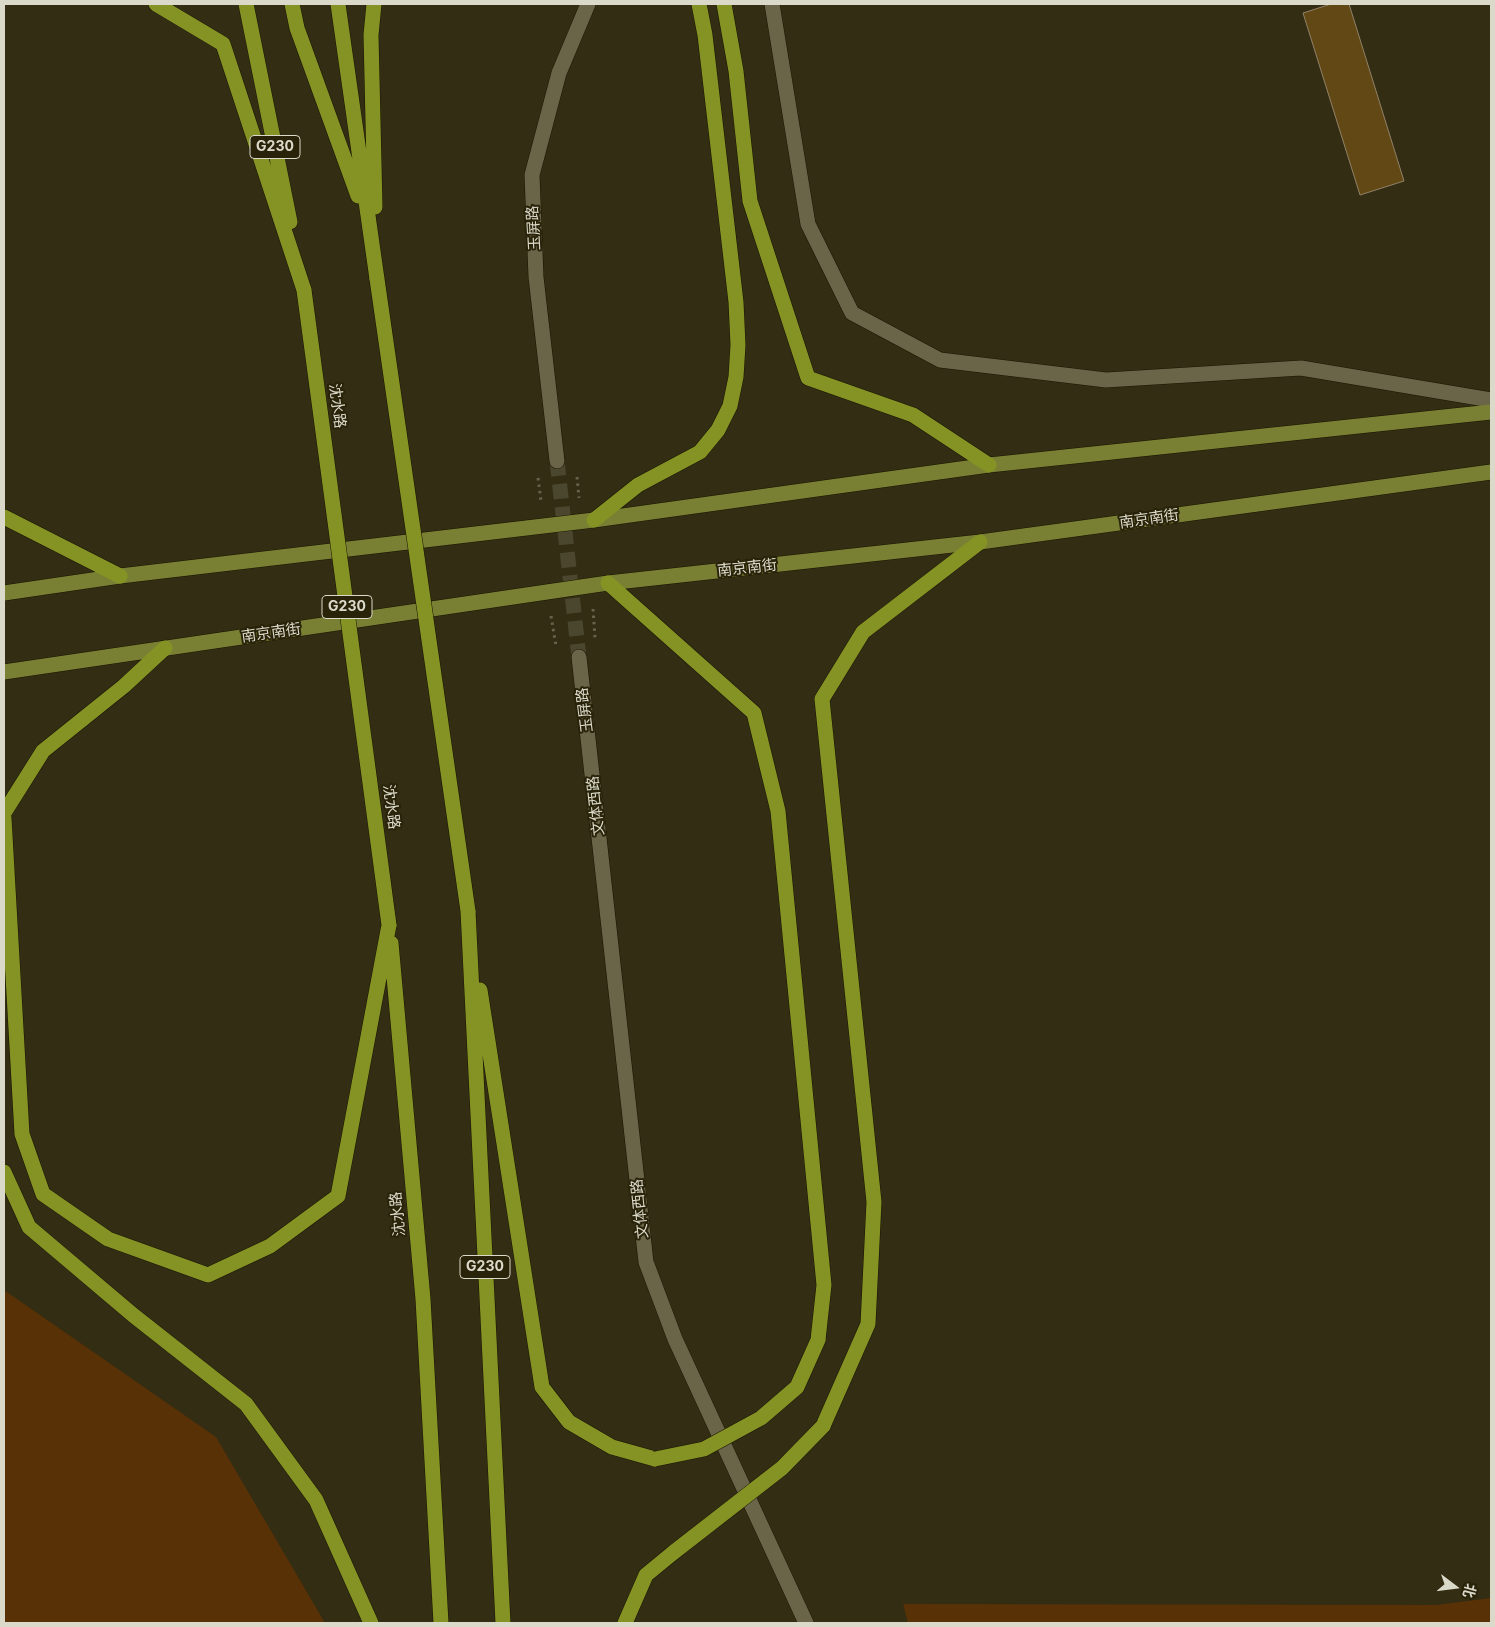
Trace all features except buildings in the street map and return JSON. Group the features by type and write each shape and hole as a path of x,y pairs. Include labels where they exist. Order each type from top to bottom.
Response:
{"highway":[{"path":"156,4 223,44 304,290"},
{"name":"沈水路","path":"246,4 304,290 389,924 423,1299 441,1623"},
{"path":"292,4 297,28 369,226"},
{"name":"G230","path":"338,4 468,912 503,1623"},
{"path":"374,4 371,35 377,279"},
{"path":"594,520 638,485 700,452 718,430 730,406 736,377 738,345 736,302 705,35 699,4"},
{"path":"724,4 736,71 750,201 808,378 913,415 989,465"},
{"path":"4,517 120,576"},
{"path":"625,1623 646,1575 782,1468 823,1426 868,1324 874,1202 822,699 863,632 980,542"},
{"path":"468,912 542,1387 569,1422 612,1447 655,1459 704,1449 761,1418 797,1387 818,1340 824,1284 778,811 754,712 608,583"},
{"path":"4,813 43,751 124,686 165,648"},
{"path":"4,818 22,1134 43,1194 108,1239 208,1275 270,1246 338,1196 389,924"},
{"path":"4,1172 29,1227 133,1314 246,1404 316,1500 371,1623"}],"main road":[{"path":"4,593 120,576 594,520 989,465 1491,412"},
{"name":"南京南街","path":"4,672 608,583 980,542 1491,472"}],"street":[{"name":"玉屏路","path":"557,460 536,277 532,175 559,73 588,4"},
{"path":"772,4 808,224 852,313 940,360 1106,380 1301,368 1491,400"},
{"name":"玉屏路","path":"579,657 591,763"},
{"name":"文体西路","path":"591,763 646,1262 676,1339 806,1623"}],"shaded area":[{"path":"4,1290 216,1437 325,1623 4,1623"},
{"path":"1491,1598 1491,1623 908,1623 903,1604 1436,1605"}],"tunnel":[{"path":"557,461 579,657"}]}
